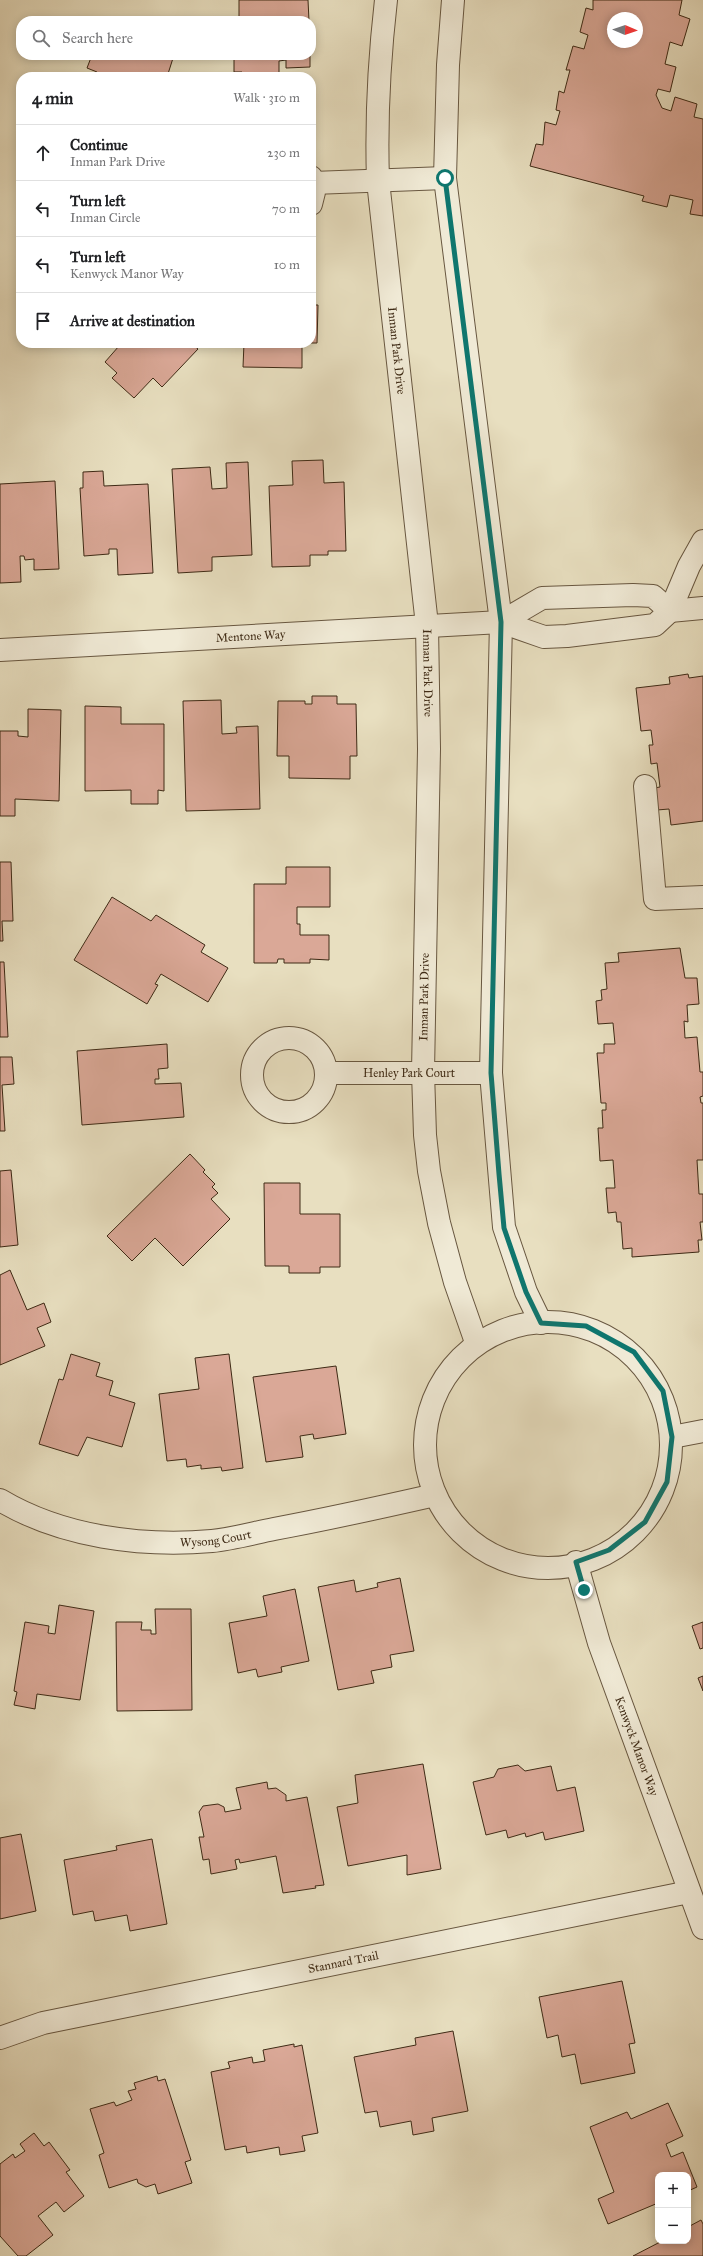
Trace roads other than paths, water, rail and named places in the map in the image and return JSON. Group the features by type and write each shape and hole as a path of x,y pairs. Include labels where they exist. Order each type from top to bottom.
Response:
{"street":[{"name":"Inman Park Drive","path":"386,0 381,43 376,122 378,181 427,625 429,749 423,1072 425,1136 429,1171 439,1223 455,1282 476,1342"},
{"path":"453,0 448,65 445,178 501,622 491,1073 504,1228 526,1292 541,1323"},
{"path":"316,188 378,181 445,178"},
{"path":"501,622 544,637 567,636 655,625 670,611 689,566 703,541"},
{"path":"501,622 542,598 633,595 653,596 670,611 703,608"},
{"name":"Mentone Way","path":"0,650 501,622"},
{"path":"645,786 654,899 703,897"},
{"name":"Henley Park Court","path":"326,1073 491,1073"},
{"path":"541,1323 586,1326 634,1352 663,1391 672,1437 667,1482 645,1522 609,1550 559,1568 542,1570 496,1562 459,1536 435,1495 426,1452 429,1423 440,1381 476,1342 541,1323"},
{"path":"672,1437 703,1431"},
{"name":"Wysong Court","path":"0,1500 20,1512 64,1528 108,1538 154,1543 212,1541 324,1520 435,1495"},
{"name":"Kenwyck Manor Way","path":"576,1562 599,1643 703,1928"},
{"name":"Stannard Trail","path":"0,2038 43,2023 689,1892"}]}
